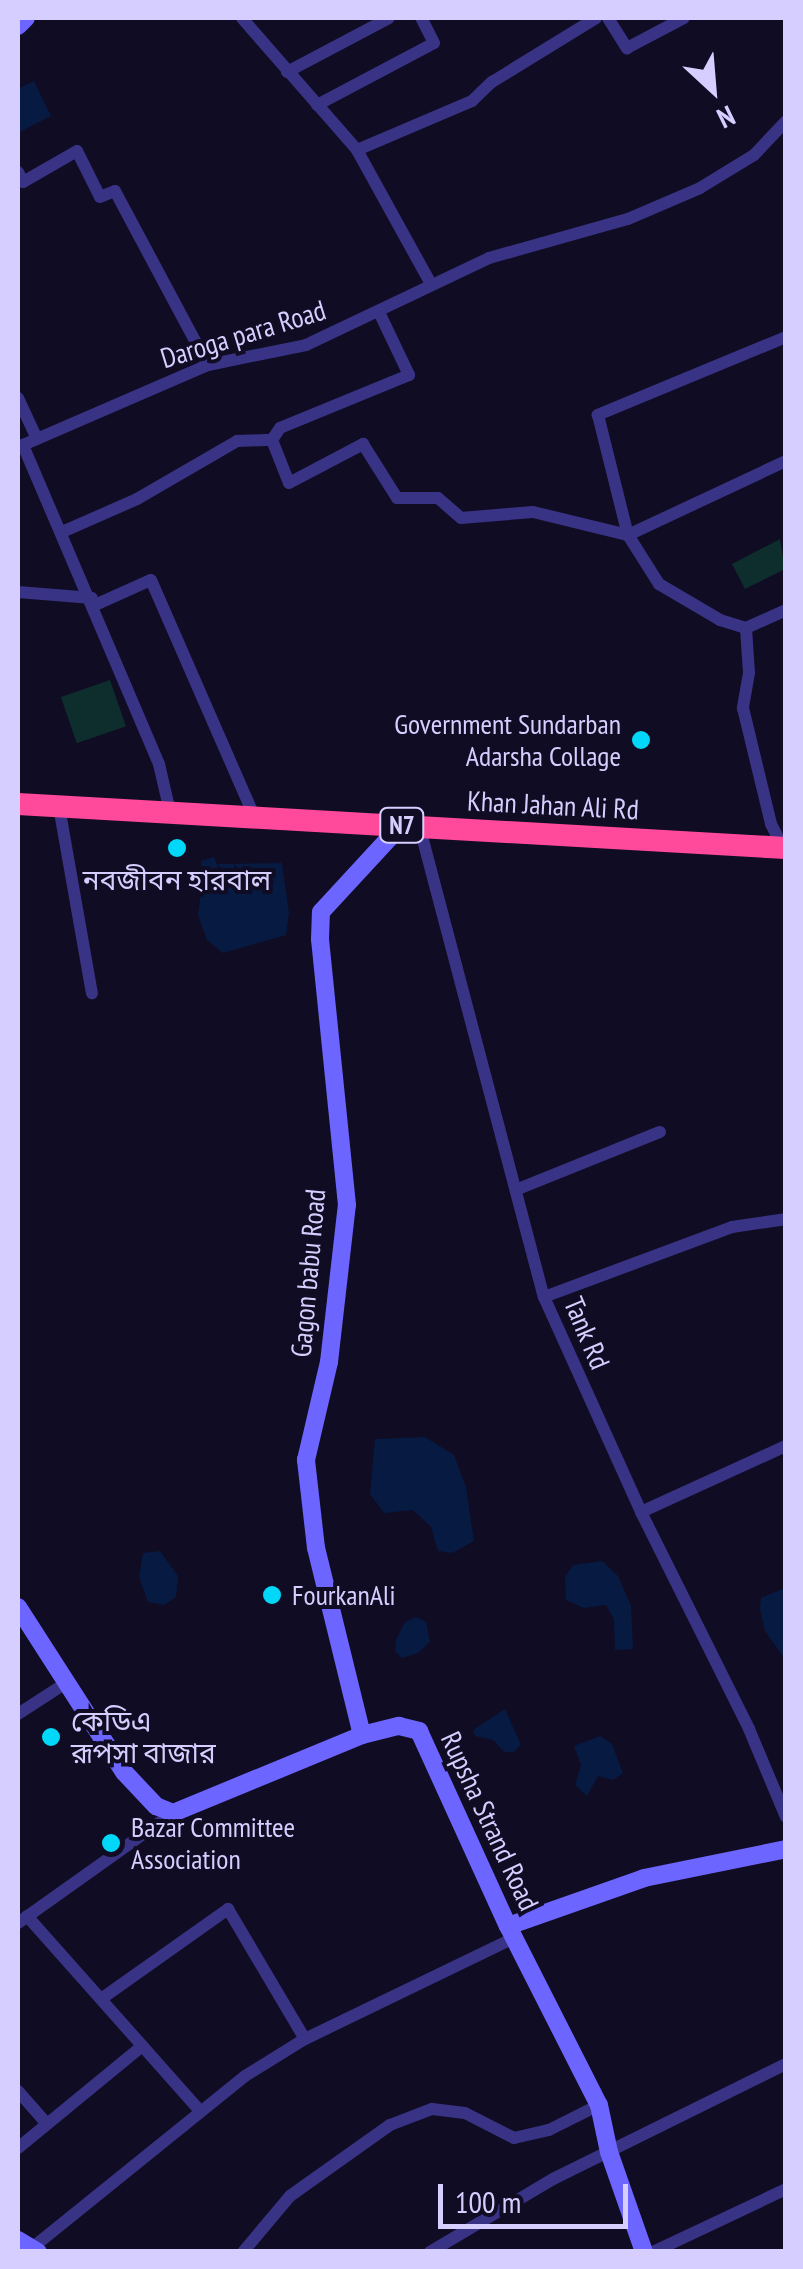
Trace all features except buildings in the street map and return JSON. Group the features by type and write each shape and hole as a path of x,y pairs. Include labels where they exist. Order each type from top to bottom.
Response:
{"highway":[{"name":"Khan Jahan Ali Rd","path":"18,804 423,840 785,851"},
{"name":"Khan Jahan Ali Rd","path":"18,816 254,816 785,851"}],"street":[{"path":"18,26 26,18"},
{"path":"242,18 357,150 431,284"},
{"path":"288,72 388,18"},
{"path":"317,105 434,43 421,18"},
{"path":"357,150 472,101 492,82 596,18"},
{"path":"608,18 627,48 684,18"},
{"name":"Daroga para Road","path":"37,439 208,365 306,345 489,258 628,219 700,188 754,155 786,121"},
{"path":"18,172 23,182 77,151 100,198 114,191 208,365"},
{"path":"272,440 280,428 409,375 379,312"},
{"path":"786,337 598,415 628,535 658,584 720,620 746,628 786,610"},
{"path":"18,398 37,439 23,445 159,764 172,818"},
{"path":"62,532 137,499 237,441 272,440"},
{"path":"272,440 288,483 363,444 397,498 438,498 461,518 532,512 628,535 786,461"},
{"path":"18,592 93,602 151,580 254,816"},
{"path":"746,628 748,672 743,708 770,824 785,851"},
{"path":"61,818 92,993"},
{"name":"Gagon babu Road","path":"362,1735 316,1548 306,1460 329,1362 347,1204 320,939 321,912 392,836"},
{"name":"Tank Rd","path":"423,840 544,1297 641,1512 749,1729 786,1817"},
{"path":"518,1189 660,1132"},
{"path":"544,1297 732,1226 786,1219"},
{"path":"641,1512 786,1446"},
{"path":"18,1606 124,1772 156,1806 173,1813"},
{"path":"18,1714 66,1683"},
{"name":"Rupsha Strand Road","path":"173,1813 362,1735 399,1726 418,1731 512,1932 600,2106 609,2152 644,2252"},
{"path":"173,1813 22,1919 200,2110"},
{"path":"29,2247 200,2110 305,2039 512,1932 644,1878 786,1849"},
{"path":"101,2000 228,1909 305,2039"},
{"path":"18,2148 142,2046"},
{"path":"430,2252 468,2226 786,2064"},
{"path":"18,2091 47,2124"},
{"path":"243,2252 290,2196 390,2125 432,2109 465,2113 514,2138 549,2130 600,2106"},
{"path":"653,2252 786,2189"}],"green space":[{"path":"780,539 785,569 745,589 732,564"},
{"path":"110,680 126,726 77,743 61,697"}],"water":[{"path":"34,81 51,116 18,133 18,89"},
{"path":"214,857 217,864 282,863 289,913 286,935 223,953 207,940 198,915 201,892 184,885 192,873 202,870 201,861"},
{"path":"425,1437 454,1455 466,1487 474,1541 452,1553 438,1551 431,1527 413,1510 384,1513 370,1494 375,1439"},
{"path":"160,1551 178,1576 176,1597 164,1605 148,1602 139,1577 143,1553"},
{"path":"602,1561 618,1576 631,1606 633,1649 615,1650 614,1619 606,1605 584,1608 566,1600 565,1577 573,1565"},
{"path":"785,1588 782,1655 765,1631 760,1609 761,1598"},
{"path":"416,1617 426,1622 430,1642 418,1653 402,1658 395,1651 396,1640 405,1622"},
{"path":"505,1709 521,1745 514,1752 504,1752 493,1740 475,1736 473,1730"},
{"path":"600,1736 612,1744 623,1773 613,1780 598,1776 587,1796 575,1785 581,1765 574,1746"}],"place":[{"name":"Government Sundarban Adarsha Collage","path":"641,740"},
{"name":"নবজীবন হারবাল","path":"177,848"},
{"name":"FourkanAli","path":"272,1595"},
{"name":"কেডিএ রূপসা বাজার","path":"51,1737"},
{"name":"Bazar Committee Association","path":"111,1843"}]}
